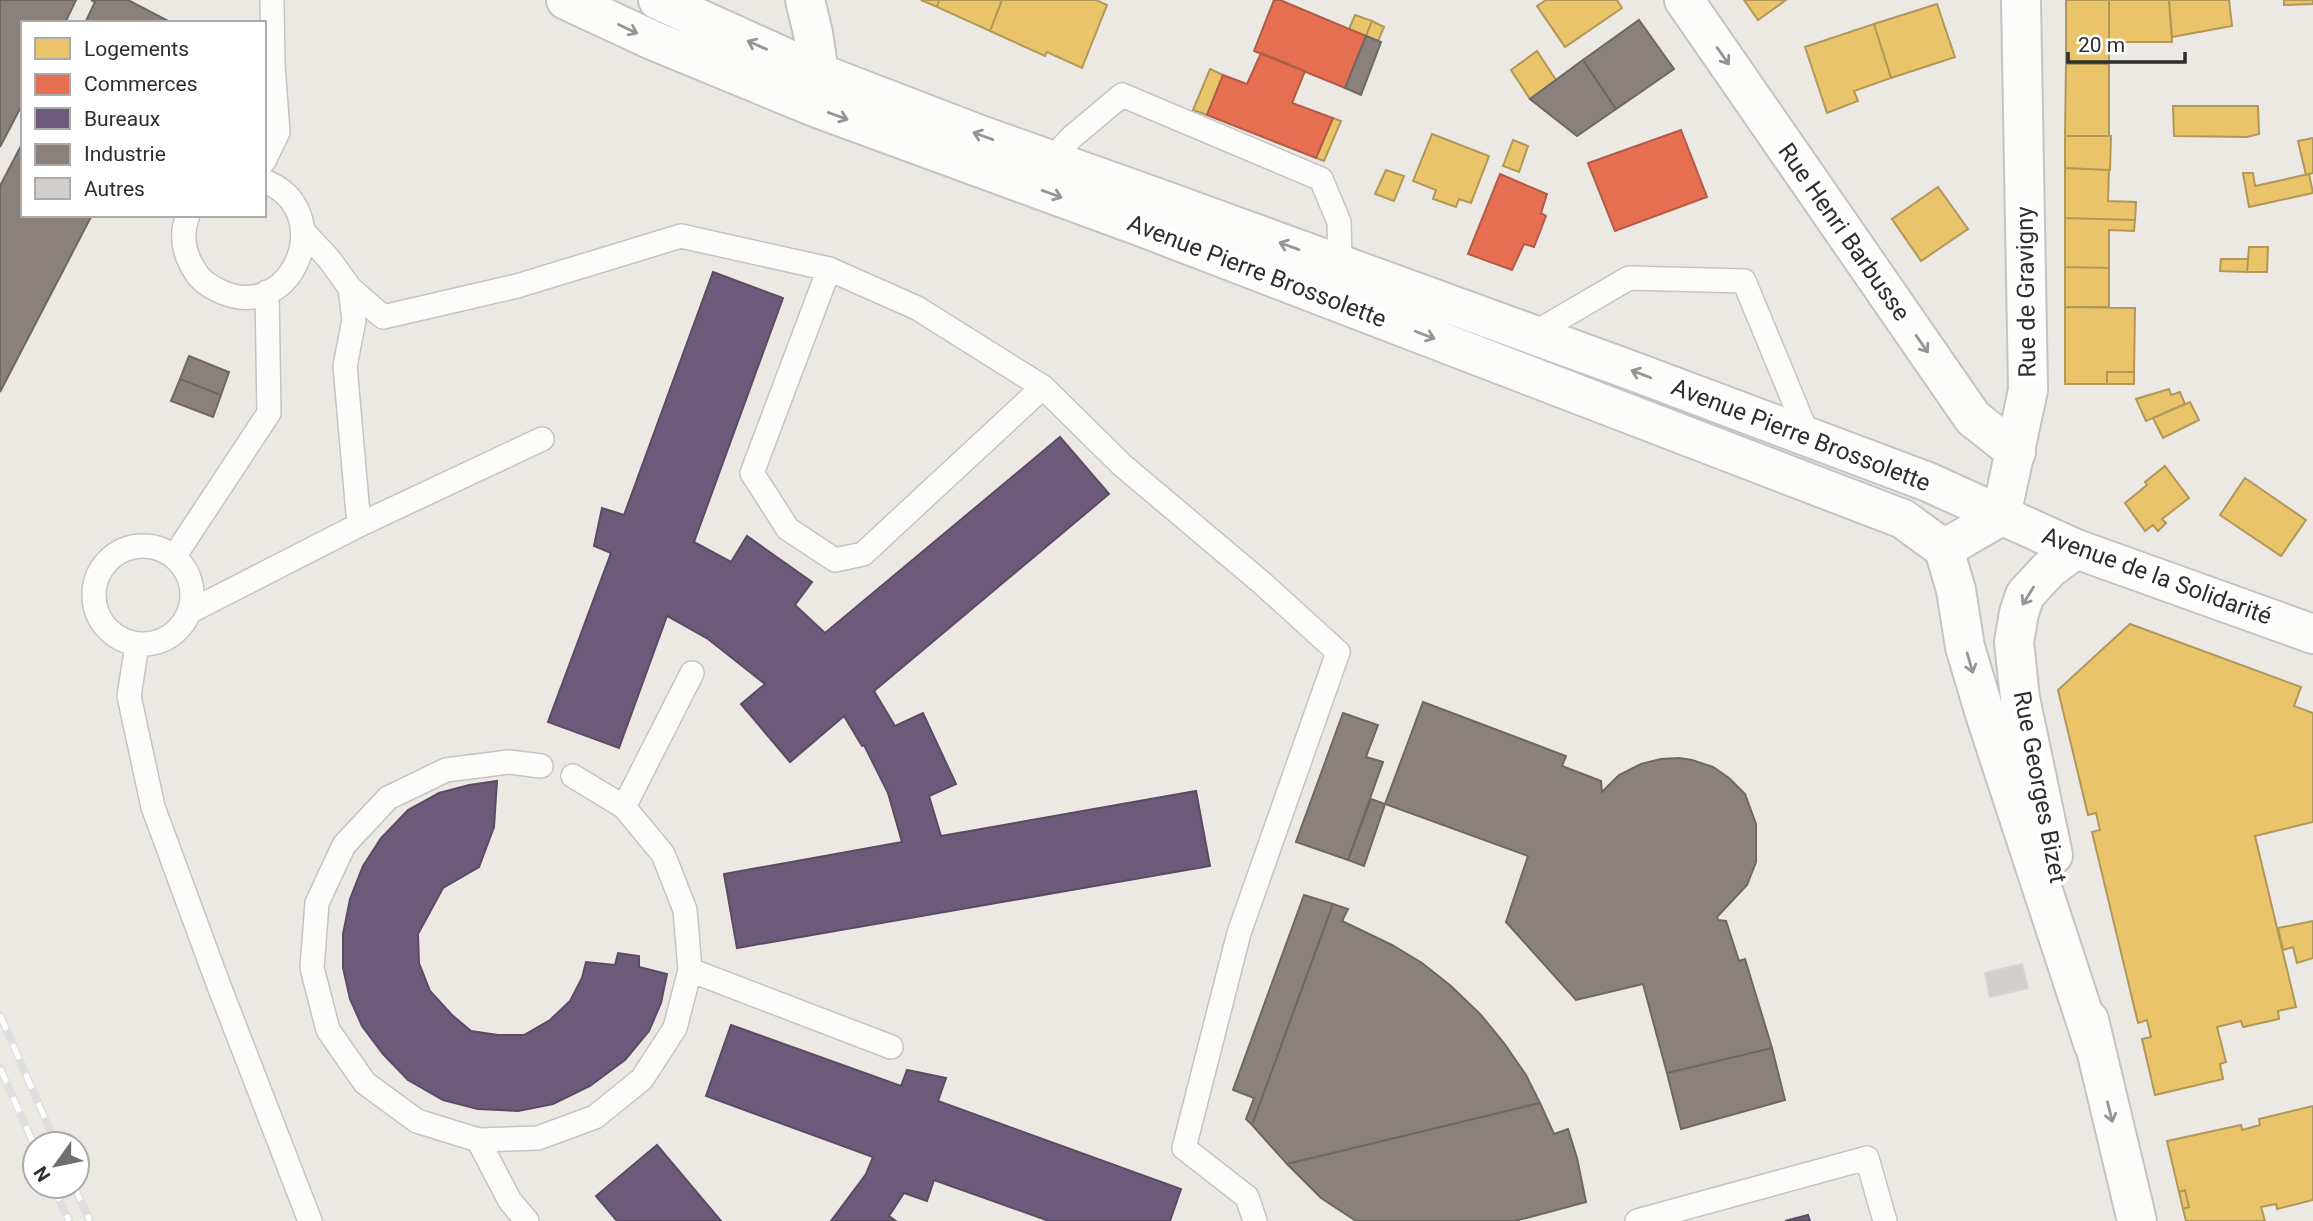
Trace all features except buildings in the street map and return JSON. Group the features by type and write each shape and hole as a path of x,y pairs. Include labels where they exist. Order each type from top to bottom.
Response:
{"main road":[{"name":"Avenue Pierre Brossolette","path":"566,0 652,40 817,108 1217,255 1903,519 1944,549"},
{"name":"Avenue Pierre Brossolette","path":"659,0 819,73 983,136 1928,482 2001,516"},
{"path":"805,0 819,73"},
{"name":"Rue Henri Barbusse","path":"1684,0 1973,418 2016,452"},
{"name":"Rue de Gravigny","path":"2001,516 2028,390 2021,0"},
{"path":"1944,549 2001,516"},
{"name":"Avenue de la Solidarité","path":"2001,516 2076,549 2313,634"},
{"name":"Rue Georges Bizet","path":"1944,549 1956,590 1965,647 1985,714 2094,1046"},
{"name":"Rue Georges Bizet","path":"2076,549 2049,569 2025,595 2014,642 2020,698 2094,1046 2137,1221"}],"lane":[{"path":"266,157 278,132 272,0"},
{"path":"1050,160 1072,137 1122,95 1321,179 1339,222 1340,265"},
{"path":"188,217 183,241 188,260 198,276 212,288 230,295 248,297 267,292 283,282 295,268 302,251 304,232 299,213 289,197 275,185 266,182"},
{"path":"304,232 330,259 350,288 383,317 517,286 681,236 829,269 917,308 1043,387 1122,465 1262,583 1338,652 1239,933 1184,1148 1247,1197 1255,1221"},
{"path":"829,269 752,473 788,529 835,560 863,554 1043,387"},
{"path":"1531,335 1629,278 1744,281 1810,438"},
{"path":"350,288 355,320 345,366 359,525"},
{"path":"174,556 269,413 267,292"},
{"path":"189,612 359,525 541,439"},
{"path":"145,546 160,549 174,556 185,569 191,585 192,602 189,612 177,631 163,640 137,645 116,636 104,625 97,611 94,595 97,580 104,566 115,555 129,548 145,546"},
{"path":"137,645 129,696 153,807 310,1221"},
{"path":"624,807 692,673"},
{"path":"541,766 509,762 446,770 388,798 344,845 317,903 312,968 328,1030 365,1083 417,1121 478,1140 538,1138 595,1117 642,1079 675,1028 690,970 685,910 663,854 624,807 573,776"},
{"path":"690,970 891,1047"},
{"path":"478,1140 510,1201 527,1221"},
{"path":"1637,1221 1867,1158 1885,1221"}],"railway":[{"path":"0,1015 50,1130"},
{"path":"0,1068 27,1130"},
{"path":"59,1200 69,1221"},
{"path":"80,1200 90,1221"}]}
